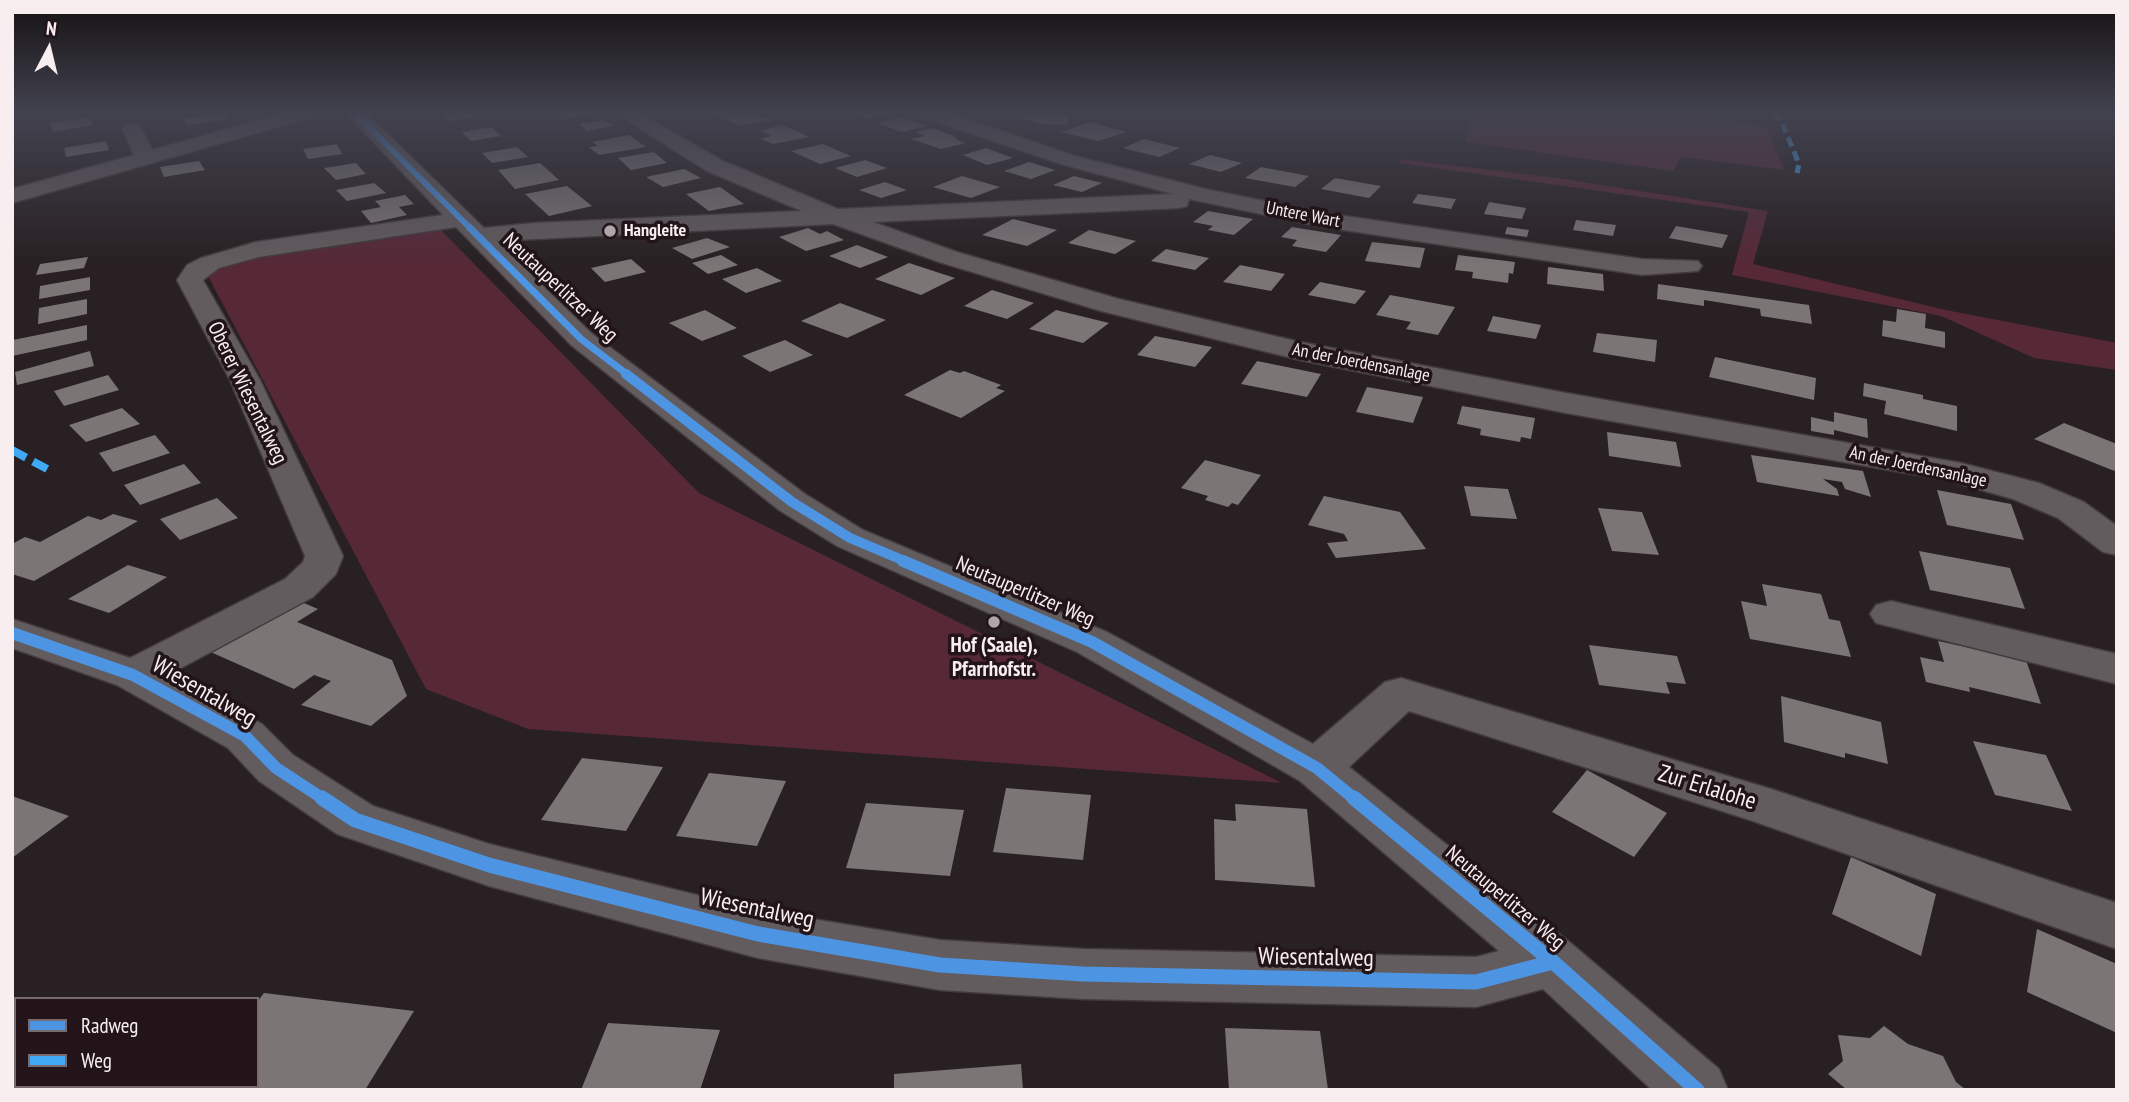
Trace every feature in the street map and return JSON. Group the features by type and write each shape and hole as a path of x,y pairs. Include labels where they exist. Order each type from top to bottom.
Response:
{"street":[{"path":"12,196 127,163"},
{"name":"Neutauperlitzer Weg","path":"405,163 580,339 815,516 850,538 1093,642 1317,768 1553,962 1697,1090"},
{"name":"An der Joerdensanlage","path":"711,163 834,216 948,257 1111,306 1300,351 1566,403 1949,470 2026,491 2071,510 2117,544"},
{"name":"Untere Wart","path":"1081,163 1209,197 1324,220 1642,267 1689,266"},
{"path":"470,228 834,216 1178,201 1209,197"},
{"name":"Oberer Wiesentalweg","path":"133,675 299,588 322,566 324,556 245,380 190,280 196,271 233,255 256,250 470,228"},
{"path":"1891,614 2117,669"},
{"name":"Wiesentalweg","path":"12,633 133,675 245,736 276,768 355,820 489,865 758,934 940,965 1083,974 1476,982 1553,962"},
{"name":"Zur Erlalohe","path":"1317,768 1401,693 1771,808 2117,926"}],"shaded area":[{"path":"1402,163 1436,163 1551,177 1768,211 1753,264 1946,310 2117,343 2117,370 2034,358 1941,316 1732,275 1749,212"},
{"path":"1619,163 1677,163 1673,171"},
{"path":"1732,163 1781,163 1784,170"},
{"path":"437,226 699,493 1282,783 528,729 426,689 208,276 220,262"}],"building":[{"path":"201,163 205,170 164,177 160,167"},
{"path":"356,163 366,174 336,180 324,168"},
{"path":"540,163 559,180 515,189 498,170"},
{"path":"624,163 665,163 631,170"},
{"path":"852,163 874,163 887,168 857,177 835,168"},
{"path":"1025,163 1055,170 1031,179 1004,171"},
{"path":"1190,163 1241,163 1221,172"},
{"path":"1261,167 1309,176 1295,187 1245,178"},
{"path":"684,169 701,178 663,187 646,177"},
{"path":"962,176 1000,187 971,198 933,187"},
{"path":"1074,176 1102,183 1082,192 1053,185"},
{"path":"1335,178 1381,186 1369,198 1321,189"},
{"path":"885,182 907,190 881,198 859,190"},
{"path":"374,183 386,193 347,201 336,190"},
{"path":"567,186 592,206 549,216 525,194"},
{"path":"720,187 744,204 709,211 686,194"},
{"path":"1418,194 1456,199 1451,209 1412,203"},
{"path":"405,195 414,204 399,207 407,215 371,223 361,211 381,207 375,201"},
{"path":"1489,202 1526,208 1522,219 1484,214"},
{"path":"1208,211 1253,219 1234,235 1208,230 1213,226 1193,222"},
{"path":"1013,219 1057,230 1027,246 982,235"},
{"path":"1576,220 1616,225 1613,236 1573,230"},
{"path":"1676,226 1728,235 1722,248 1669,238"},
{"path":"1292,227 1341,235 1326,252 1292,246 1297,240 1281,237"},
{"path":"1507,227 1529,230 1527,237 1505,234"},
{"path":"808,228 820,234 827,231 844,240 806,251 779,237"},
{"path":"1089,230 1136,241 1115,254 1068,243"},
{"path":"707,238 730,247 692,259 672,248"},
{"path":"1372,242 1425,248 1420,268 1365,261"},
{"path":"857,245 888,257 860,268 829,256"},
{"path":"1166,249 1209,258 1195,270 1151,261"},
{"path":"721,255 738,265 708,274 692,263"},
{"path":"1458,255 1515,262 1513,274 1509,273 1508,283 1472,278 1473,272 1455,270"},
{"path":"88,257 84,268 36,275 40,264"},
{"path":"631,259 646,272 605,282 591,268"},
{"path":"909,263 955,278 921,295 875,279"},
{"path":"1240,265 1285,274 1271,291 1223,282"},
{"path":"1548,267 1603,274 1604,291 1547,284"},
{"path":"757,268 782,281 746,293 722,279"},
{"path":"90,277 90,290 39,299 40,286"},
{"path":"1320,282 1366,291 1355,304 1308,295"},
{"path":"1658,284 1809,305 1812,324 1761,316 1760,309 1704,300 1704,306 1657,299"},
{"path":"992,290 1034,303 1007,319 964,306"},
{"path":"1390,295 1455,307 1438,335 1406,329 1411,322 1376,315"},
{"path":"87,299 87,314 38,324 39,308"},
{"path":"840,303 886,320 847,338 801,321"},
{"path":"1897,309 1926,314 1925,328 1945,332 1945,348 1882,336 1883,320 1896,322"},
{"path":"705,310 737,328 702,341 669,323"},
{"path":"1056,310 1109,323 1083,343 1029,329"},
{"path":"1493,316 1541,325 1536,339 1487,331"},
{"path":"87,325 87,340 12,356 13,340"},
{"path":"1597,333 1657,340 1655,362 1593,352"},
{"path":"1155,336 1212,347 1195,367 1137,355"},
{"path":"785,340 813,355 770,372 742,356"},
{"path":"90,351 94,366 17,385 15,372"},
{"path":"1715,357 1816,378 1814,400 1709,377"},
{"path":"1257,361 1321,374 1307,397 1241,384"},
{"path":"950,370 960,373 964,371 1001,385 996,388 1005,391 961,418 904,395"},
{"path":"108,375 119,390 64,406 54,391"},
{"path":"1864,383 1923,395 1923,399 1957,406 1957,431 1884,414 1886,401 1863,396"},
{"path":"1367,387 1423,397 1413,423 1356,412"},
{"path":"1462,406 1535,418 1531,439 1521,437 1520,442 1480,435 1481,429 1457,424"},
{"path":"122,408 140,424 86,442 69,425"},
{"path":"1834,412 1867,419 1868,438 1834,430 1834,435 1811,431 1811,417 1834,422"},
{"path":"2064,423 2117,444 2117,472 2034,439"},
{"path":"1607,432 1676,442 1681,467 1609,456"},
{"path":"155,435 170,453 113,472 99,453"},
{"path":"1751,455 1863,471 1871,497 1845,489 1842,482 1823,479 1837,489 1839,496 1757,482"},
{"path":"1205,460 1261,475 1238,505 1232,503 1228,507 1205,500 1208,496 1181,488"},
{"path":"184,464 201,483 140,505 124,485"},
{"path":"1464,486 1508,489 1517,519 1471,516"},
{"path":"1937,490 2011,504 2024,540 1947,525"},
{"path":"1324,496 1400,512 1426,549 1336,558 1327,543 1348,541 1344,534 1308,525"},
{"path":"217,498 238,518 180,540 160,519"},
{"path":"1598,508 1642,512 1659,555 1612,551"},
{"path":"113,514 138,521 34,581 12,574 12,544 25,537 40,542 88,516 101,520"},
{"path":"1919,551 2010,568 2025,609 1930,590"},
{"path":"128,565 167,577 109,613 68,599"},
{"path":"1762,584 1821,594 1829,619 1840,621 1851,657 1750,639 1741,601 1767,606"},
{"path":"292,598 318,609 297,622 392,660 407,696 371,726 301,705 331,681 314,675 294,689 206,650"},
{"path":"1938,641 2026,660 2041,704 1969,687 1970,692 1926,682 1920,657 1944,662"},
{"path":"1589,645 1677,656 1686,684 1666,682 1670,694 1599,685"},
{"path":"1781,696 1881,722 1888,764 1845,753 1845,758 1784,742"},
{"path":"1973,741 2046,755 2072,811 1995,795"},
{"path":"582,758 663,767 626,831 541,820"},
{"path":"1587,770 1667,813 1634,857 1552,812"},
{"path":"709,773 786,781 757,846 676,836"},
{"path":"1006,788 1091,795 1083,860 993,852"},
{"path":"12,796 69,816 12,858"},
{"path":"866,803 964,810 950,876 846,868"},
{"path":"1235,804 1307,809 1315,887 1215,880 1214,819 1236,821"},
{"path":"1851,857 1936,894 1921,956 1832,914"},
{"path":"2037,929 2117,964 2117,1033 2027,992"},
{"path":"264,993 414,1011 365,1090 191,1090 259,1088 259,999"},
{"path":"608,1023 720,1030 700,1090 581,1090"},
{"path":"1884,1026 1908,1044 1943,1056 1956,1082 1966,1090 1847,1090 1828,1074 1843,1061 1838,1035 1870,1038"},
{"path":"1225,1028 1320,1031 1328,1090 1229,1090"},
{"path":"1021,1064 1023,1090 894,1090 894,1074"}],"marked path":[{"path":"1797,173 1799,163"},
{"path":"12,450 49,470"}],"cycle path":[{"path":"405,163 581,339 792,502 850,538 1092,642 1317,768 1553,962 1697,1090"},
{"path":"12,633 133,675 245,736 276,768 355,820 489,865 758,934 940,965 1083,974 1476,982 1553,962"}],"place":[{"name":"Hangleite","path":"610,231"},
{"name":"Hof (Saale), Pfarrhofstr.","path":"994,622"}]}
